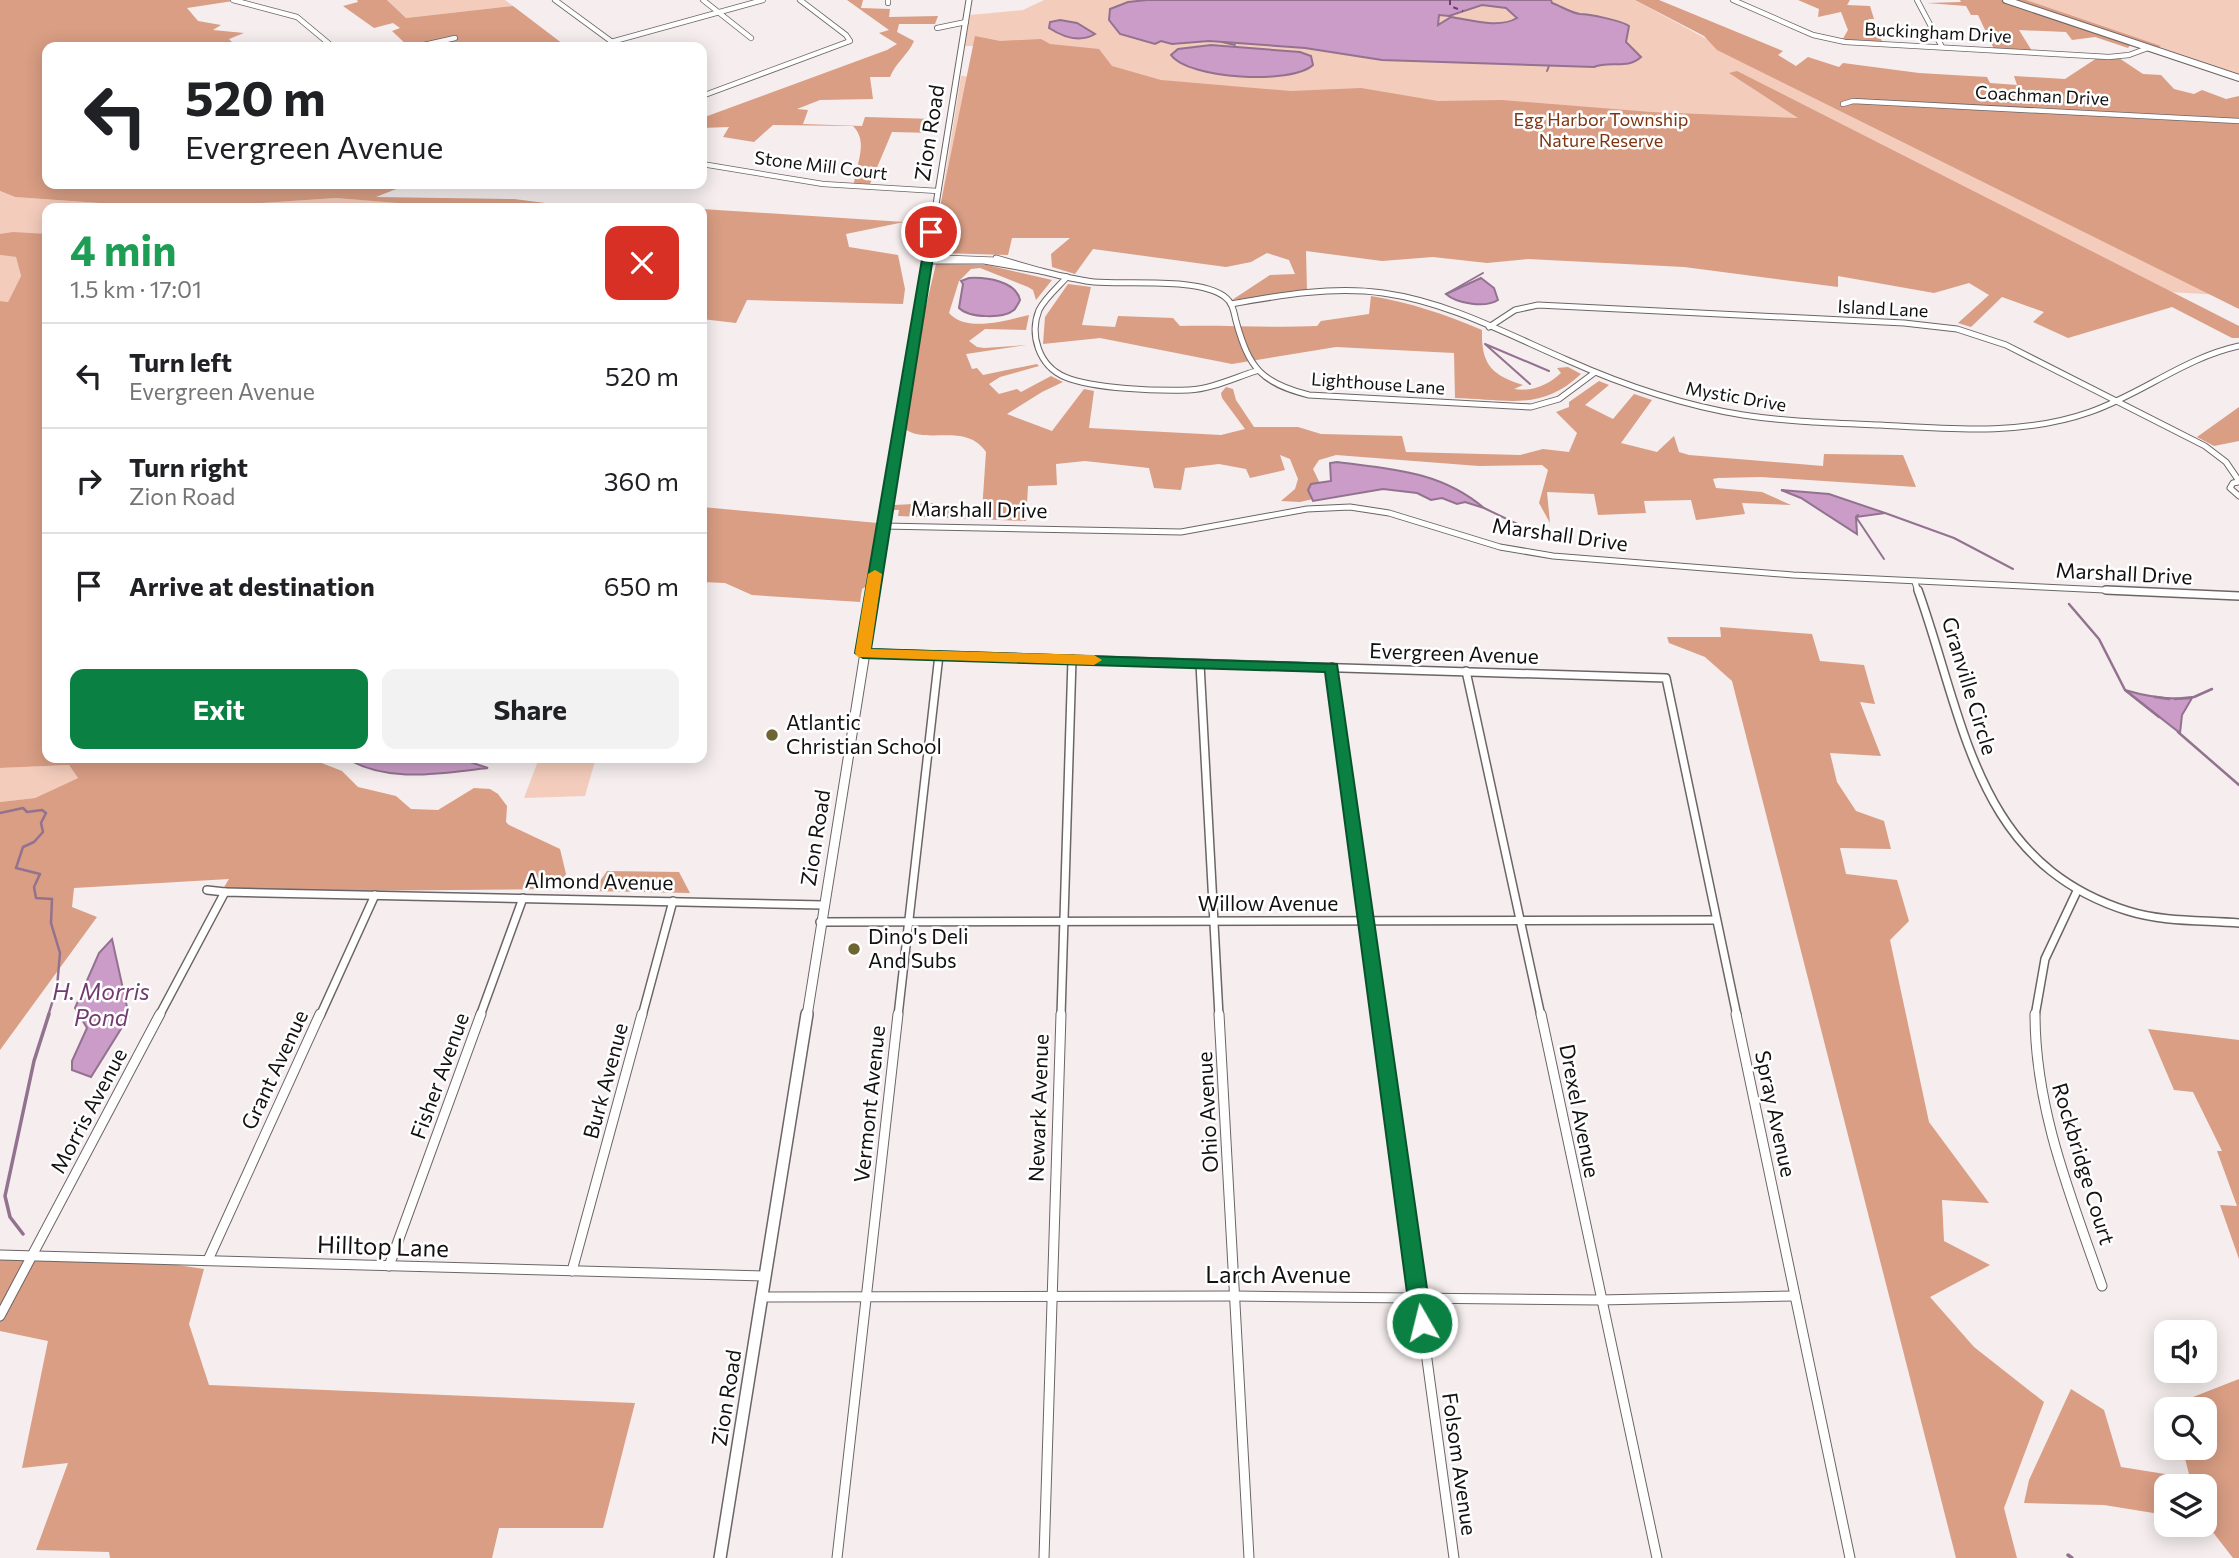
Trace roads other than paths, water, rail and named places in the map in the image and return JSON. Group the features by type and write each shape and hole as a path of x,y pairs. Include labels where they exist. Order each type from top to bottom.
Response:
{"main road":[{"path":"2006,0 2239,78"}],"street":[{"path":"233,0 297,17 327,42"},
{"path":"555,0 611,42 763,0"},
{"path":"703,0 751,38"},
{"path":"707,94 840,45 850,38 800,0"},
{"name":"Zion Road","path":"720,1558 969,0"},
{"name":"Buckingham Drive","path":"1733,0 1827,39 2109,57 2129,55 2148,48"},
{"path":"1917,0 1942,47"},
{"path":"937,28 965,22"},
{"path":"437,42 455,38"},
{"name":"Coachman Drive","path":"1843,104 1853,101 2239,121"},
{"name":"Stone Mill Court","path":"707,165 823,184 937,191"},
{"path":"927,259 984,261 1097,282 1198,287 1222,295 1231,304 1246,357 1256,371 1203,388 1188,390 1102,386 1064,377 1043,360 1033,333 1040,308 1067,277"},
{"name":"Mystic Drive","path":"1231,304 1310,291 1360,290 1419,300 1594,373 1665,398 1738,414 1794,421 1945,429 1999,429 2042,425 2076,417 2117,401 2185,362 2207,353 2239,346"},
{"name":"Island Lane","path":"1489,327 1515,310 1538,305 1938,326 1977,334 2013,347 2211,450 2226,462 2239,481 2233,483 2230,488 2239,496"},
{"name":"Lighthouse Lane","path":"1256,371 1282,387 1318,396 1525,407 1553,402 1594,373"},
{"name":"Marshall Drive","path":"883,526 1173,533 1225,527 1297,509 1348,507 1396,514 1481,542 1535,554 1811,577 2239,596"},
{"name":"Granville Circle","path":"1916,582 1938,639 1951,700 1982,782 2017,841 2041,866 2077,891 2107,904 2145,915 2239,923"},
{"name":"Evergreen Avenue","path":"863,653 1666,678"},
{"name":"Vermont Avenue","path":"837,1558 939,655"},
{"name":"Newark Avenue","path":"1044,1558 1072,659"},
{"name":"Ohio Avenue","path":"1200,664 1249,1558"},
{"name":"Folsom Avenue","path":"1332,667 1454,1558"},
{"name":"Drexel Avenue","path":"1466,671 1522,920 1599,1300 1657,1558"},
{"name":"Spray Avenue","path":"1666,678 1850,1558"},
{"path":"207,890 375,895"},
{"name":"Rockbridge Court","path":"2077,891 2057,928 2042,970 2035,1006 2035,1048 2048,1120 2102,1286"},
{"name":"Morris Avenue","path":"0,1315 225,892"},
{"name":"Almond Avenue","path":"375,895 823,905"},
{"name":"Grant Avenue","path":"208,1260 375,895"},
{"name":"Fisher Avenue","path":"389,1266 523,898"},
{"name":"Burk Avenue","path":"572,1271 673,901"},
{"name":"Willow Avenue","path":"820,922 1716,920"},
{"name":"Hilltop Lane","path":"0,1255 764,1276"},
{"name":"Larch Avenue","path":"761,1297 1235,1296 1599,1300 1796,1296"}],"water":[{"path":"1551,0 1552,3 1573,12 1606,18 1629,26 1626,42 1641,57 1630,63 1594,67 1382,60 1305,48 1209,41 1172,44 1161,41 1155,44 1120,34 1109,20 1110,9 1128,2","holes":["1482,5 1506,8 1517,18 1493,23 1451,17 1438,25 1439,15 1449,16"]},
{"path":"1060,20 1077,23 1095,34 1072,38 1049,28 1050,22"},
{"path":"1211,45 1300,52 1311,56 1313,65 1284,75 1240,77 1197,70 1171,55 1178,49"},
{"path":"984,278 1007,284 1013,288 1020,301 1014,310 1002,315 970,314 959,308 963,284 961,281"},
{"path":"1481,278 1494,288 1498,300 1486,304 1472,304 1446,294"},
{"path":"1330,463 1396,470 1433,479 1468,496 1484,508 1465,502 1457,504 1442,498 1431,500 1417,493 1383,489 1313,501 1308,490 1311,484 1331,481"},
{"path":"1781,490 1829,494 1885,513 1856,517 1857,534 1801,498"},
{"path":"2125,690 2158,697 2192,698 2182,715 2180,733"},
{"path":"356,763 473,763 488,768 415,775"},
{"name":"H. Morris Pond","path":"112,939 129,1016 91,1077 72,1070 72,1061 87,1028 75,1008 99,953"}],"waterway":[{"path":"1222,42 1235,45"},
{"path":"1547,71 1549,66"},
{"path":"1446,294 1483,273"},
{"path":"1530,384 1485,344 1549,371"},
{"path":"1484,508 1534,532"},
{"path":"1885,513 1954,538 2013,569"},
{"path":"1858,515 1856,517 1884,559"},
{"path":"2069,604 2099,639 2125,690 2159,717"},
{"path":"2175,699 2194,697 2212,689"},
{"path":"2155,697 2169,699"},
{"path":"2178,732 2239,785"},
{"path":"0,813 23,808 27,812 42,810 46,813 41,823 43,832 34,842 23,847 16,868 40,874 34,887 36,898 52,899 51,923 60,953 57,987 48,1016"},
{"path":"23,1234 10,1217 5,1196 34,1061 49,1014"},
{"path":"2068,1555 2072,1558"}],"place":[{"name":"Atlantic Christian School","path":"772,735"},
{"name":"Dino's Deli And Subs","path":"854,949"}],"park label":[{"name":"Egg Harbor Township Nature Reserve","path":"1601,130"}]}
